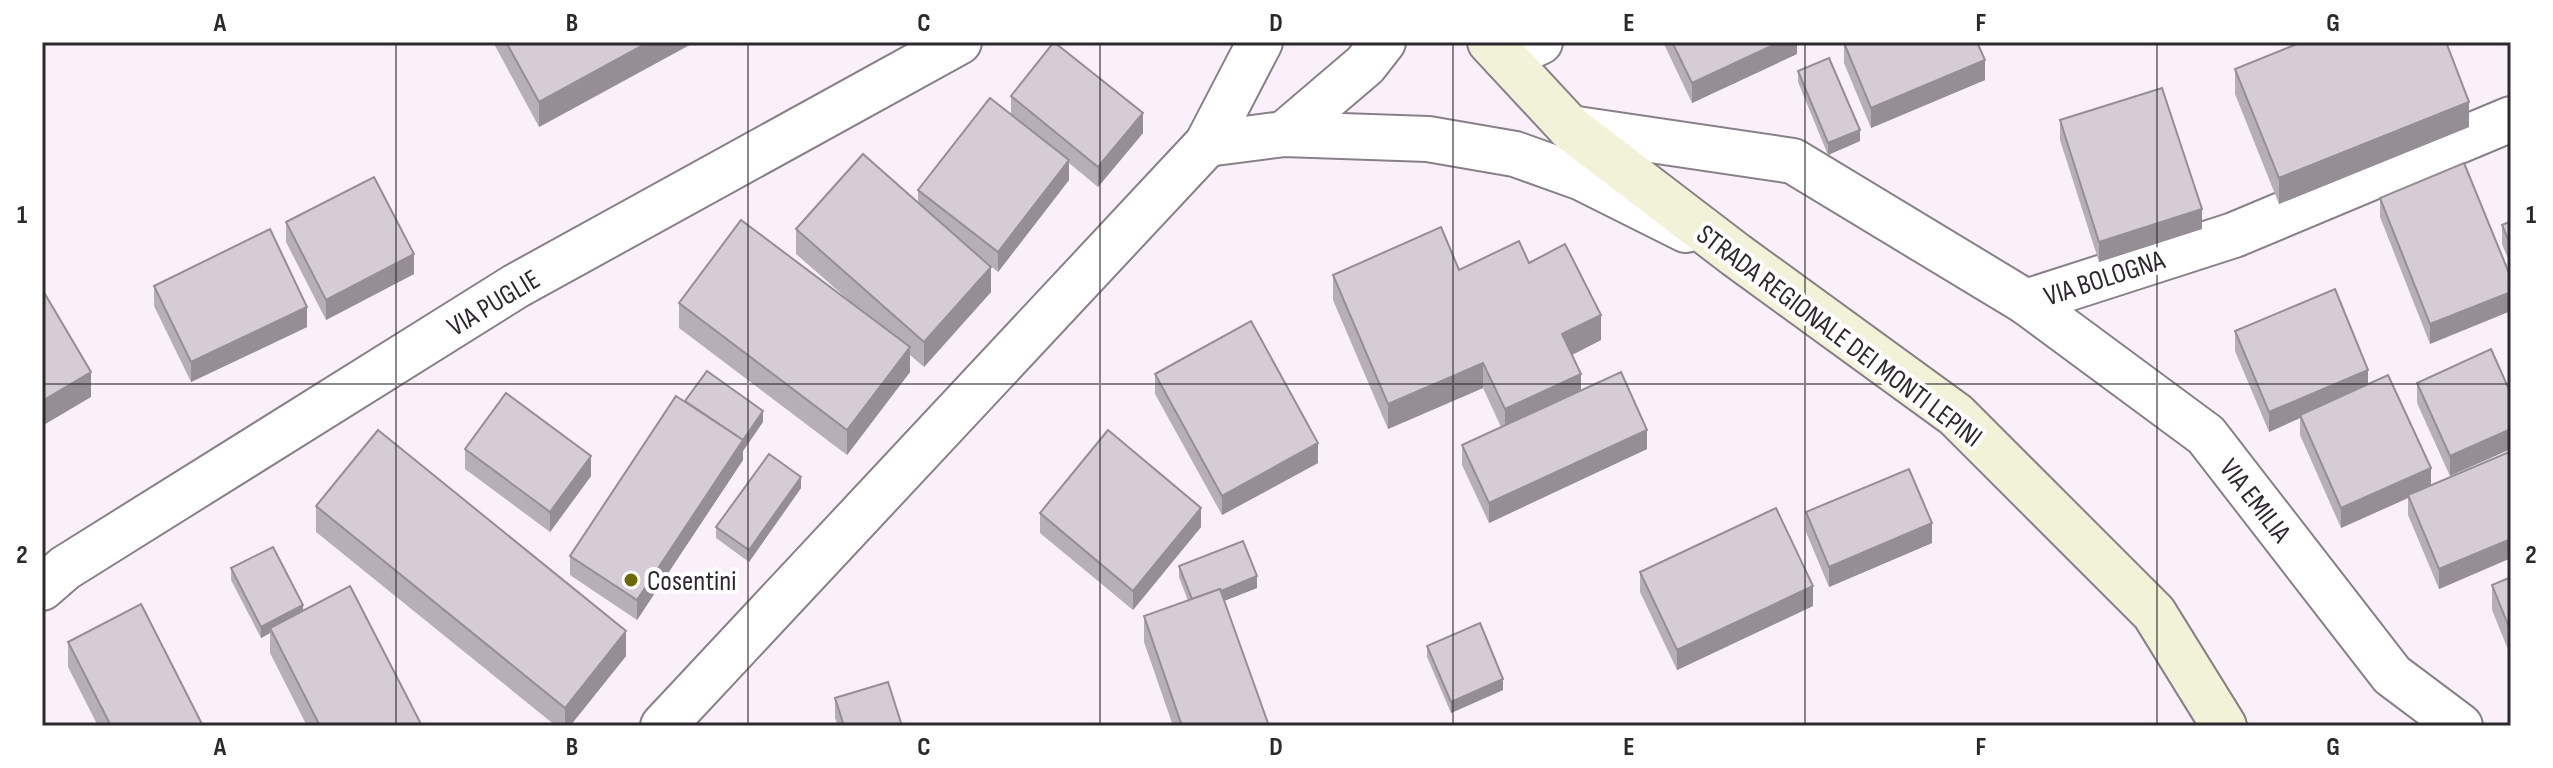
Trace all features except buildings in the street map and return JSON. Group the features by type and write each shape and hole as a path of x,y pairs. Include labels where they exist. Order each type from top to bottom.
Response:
{"street":[{"name":"VIA PUGLIE","path":"42,588 65,568 516,286 959,42"},
{"path":"1284,134 1365,65 1383,42"},
{"path":"663,726 1207,144 1261,44"},
{"name":"STRADA REGIONALE DEI MONTI LEPINI","path":"1512,47 1570,128 1736,255 1956,415 2154,613 2224,726"},
{"name":"VIA BOLOGNA","path":"1570,128 1793,161 2026,302 2234,235 2511,119"},
{"path":"1207,144 1284,134 1428,139 1515,154 1582,178 1736,255"},
{"name":"VIA EMILIA","path":"2026,302 2206,435 2392,675 2460,726"}],"place":[{"name":"Cosentini","path":"631,580"}]}
